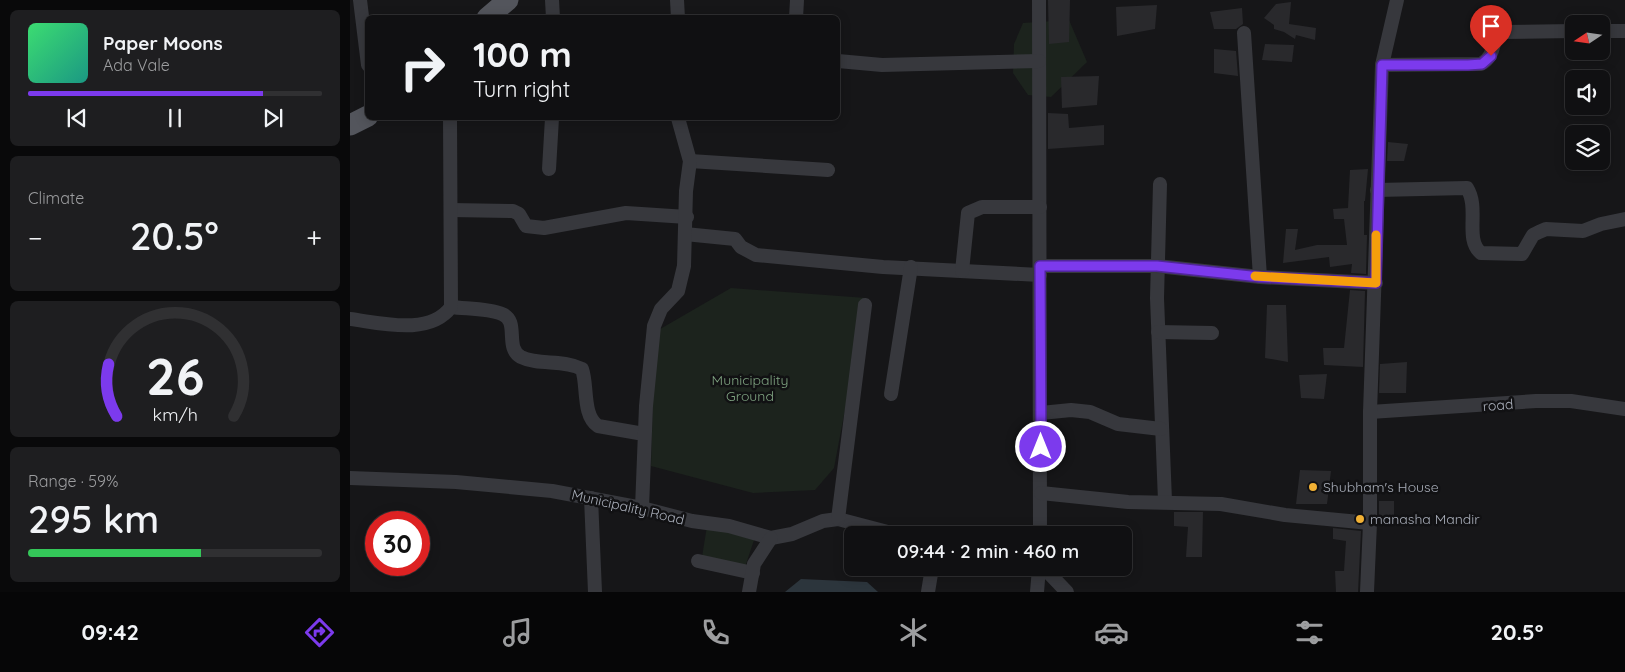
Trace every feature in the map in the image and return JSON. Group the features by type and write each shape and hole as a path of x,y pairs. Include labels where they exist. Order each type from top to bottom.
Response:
{"main road":[{"path":"490,15 508,0"},
{"path":"350,125 365,118"}],"street":[{"path":"360,0 365,41"},
{"path":"552,0 553,15"},
{"path":"677,0 678,15"},
{"path":"796,15 797,0"},
{"path":"1039,0 1040,526"},
{"path":"1367,592 1370,523 1370,412 1376,283 1377,190 1382,65 1397,0"},
{"path":"1382,65 1482,64 1491,56 1498,35 1501,32 1565,31"},
{"path":"1610,31 1625,31"},
{"path":"1244,33 1260,277"},
{"path":"840,61 882,65 1039,62"},
{"path":"350,319 418,325 432,323 444,317 451,307 450,120"},
{"path":"549,169 552,120"},
{"path":"642,508 644,434 654,326 661,309 678,290 682,282 687,217 686,190 690,161 679,120"},
{"path":"690,161 828,170"},
{"path":"1160,184 1157,266 1158,332 1165,501"},
{"path":"1377,190 1467,188 1474,206 1474,243 1482,253 1494,255 1522,254 1533,235 1546,230 1583,231 1602,224 1625,219"},
{"path":"962,271 968,213 982,207 1040,207"},
{"path":"451,210 514,211 519,214 526,226 538,228 626,212 687,217"},
{"path":"686,234 735,238 741,246 756,255 962,271 1157,266 1260,277 1376,283"},
{"path":"891,394 911,267"},
{"path":"838,519 865,305"},
{"path":"451,307 503,314 509,320 512,346 516,354 524,358 572,364 582,369 592,422 598,426 644,434"},
{"path":"1158,332 1212,333"},
{"name":"road","path":"1370,412 1536,401 1571,401 1625,409"},
{"path":"1041,413 1071,410 1090,412 1118,424 1161,429"},
{"name":"Municipality Road","path":"350,478 529,488 642,508 692,521 729,526 771,538 792,534 823,521 838,519 865,526"},
{"path":"1041,493 1128,502 1165,501 1220,504 1285,515 1370,523"},
{"path":"591,498 595,592"},
{"path":"749,592 754,564 771,538"},
{"path":"698,561 753,573"},
{"path":"928,592 931,576"},
{"path":"1037,592 1038,576"},
{"path":"1052,576 1068,592"}],"green space":[{"path":"1069,20 1087,62 1051,97 1028,95 1013,73 1014,44 1023,23"},
{"name":"Municipality Ground","path":"731,288 866,298 834,468 815,490 753,493 651,466 655,332"},
{"path":"707,526 754,540 745,567 702,557"}],"shaded area":[{"path":"801,579 867,582 878,592 785,592"}],"building":[{"path":"1048,0 1070,0 1069,42 1049,44"},
{"path":"1291,2 1289,24 1316,28 1315,40 1296,35 1295,39 1284,32 1274,29 1274,25 1264,18 1276,4"},
{"path":"1157,5 1155,29 1117,36 1116,7"},
{"path":"1242,8 1243,24 1236,29 1214,29 1210,12"},
{"path":"1265,44 1294,45 1292,62 1262,60"},
{"path":"1214,49 1236,51 1238,76 1214,73"},
{"path":"1099,76 1097,105 1062,108 1061,77"},
{"path":"1048,113 1068,114 1069,128 1104,125 1104,145 1048,149"},
{"path":"1388,142 1408,144 1404,161 1387,161"},
{"path":"1368,169 1364,201 1364,235 1367,235 1366,274 1351,273 1352,264 1330,267 1329,257 1283,263 1286,229 1298,229 1295,250 1317,245 1347,245 1344,219 1334,219 1333,209 1348,208 1350,170"},
{"path":"1350,290 1365,291 1363,367 1324,365 1323,348 1344,348"},
{"path":"1267,305 1286,305 1288,362 1265,358"},
{"path":"1407,362 1406,393 1379,393 1380,364"},
{"path":"1327,374 1324,399 1301,398 1299,375"},
{"name":"Shubham's House","path":"1300,470 1331,471 1327,504 1296,504"},
{"path":"1379,501 1394,501 1394,521 1379,522"},
{"path":"1174,512 1203,512 1202,557 1186,557 1188,527 1174,526"},
{"path":"1333,528 1361,531 1358,592 1336,592 1335,571 1344,571 1346,541 1333,539"}],"slow traffic":[{"path":"1255,276 1376,283 1376,235"}],"place":[{"name":"Shubham's House","path":"1313,487"},
{"name":"manasha Mandir","path":"1360,519"}],"route":[{"path":"1041,447 1040,266 1157,266 1260,277 1376,283 1378,145 1382,65 1482,64 1491,56"}]}
